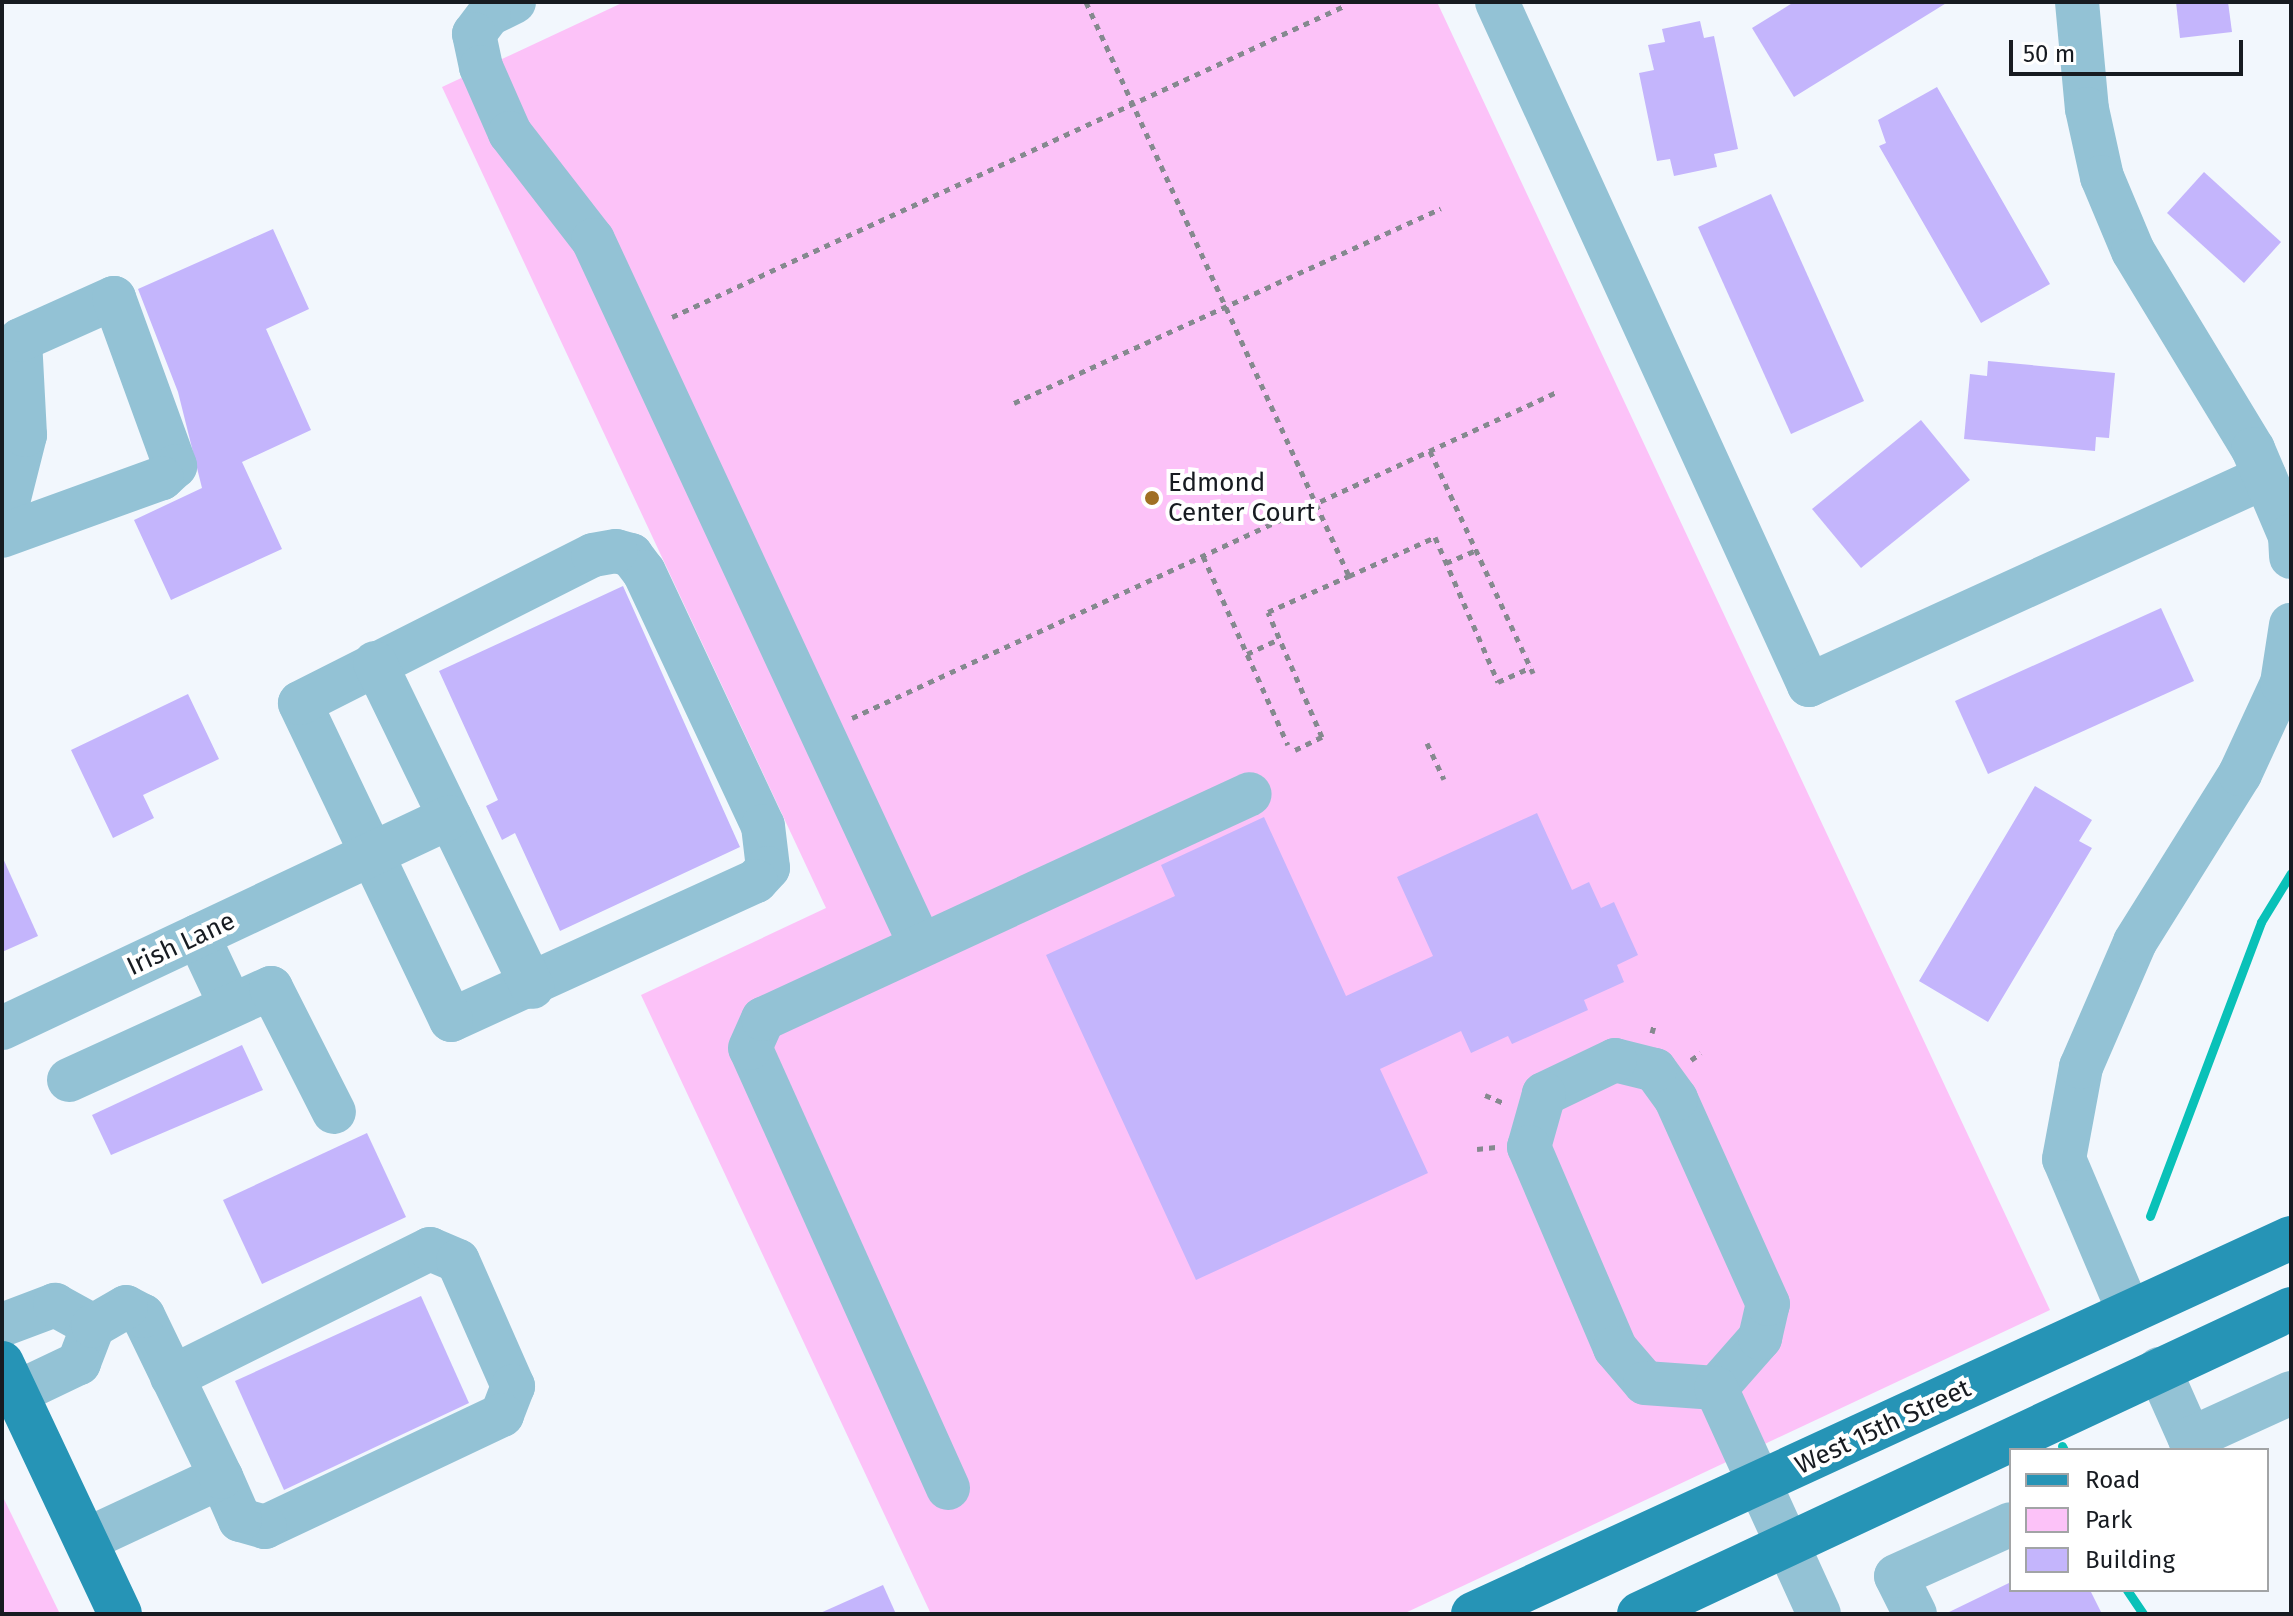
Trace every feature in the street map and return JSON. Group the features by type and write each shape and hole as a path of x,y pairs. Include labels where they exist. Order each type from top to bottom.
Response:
{"main road":[{"name":"West 15th Street","path":"1473,1614 2291,1238"},
{"path":"2012,1448 2159,1369 2291,1309"},
{"path":"9,1378 120,1614"},
{"path":"1664,1609 1787,1546 2008,1450"}],"street":[{"path":"514,2 489,14 474,34 481,67 510,133 593,240 920,944"},
{"path":"1497,2 1809,685 2265,477"},
{"path":"2077,2 2087,109 2102,177 2133,251 2265,477 2291,557"},
{"path":"2,526 25,435 20,340 114,298 175,466 162,478 2,536"},
{"path":"593,555 631,555 644,572 763,826 768,868 756,881 532,987 451,1020 364,858 300,703 375,663 593,555"},
{"path":"2129,1312 2064,1159 2081,1067 2135,942 2240,774 2282,683 2291,625"},
{"path":"375,663 532,987"},
{"path":"948,1488 750,1048 763,1019 1250,794"},
{"name":"Irish Lane","path":"2,1028 450,817"},
{"path":"198,936 231,1006"},
{"path":"69,1080 231,1006 276,990 334,1112"},
{"path":"1615,1060 1655,1070 1676,1099 1768,1304 1760,1338 1716,1388 1645,1383 1615,1348 1529,1147 1544,1094 1615,1060"},
{"path":"9,1378 79,1363 93,1326 126,1307 143,1316 172,1377 221,1477 240,1520 265,1527 502,1415 513,1386 458,1261 430,1249 172,1377"},
{"path":"2,1325 55,1305 93,1326"},
{"path":"2159,1369 2179,1444 2291,1393"},
{"path":"1716,1388 1819,1614"},
{"path":"86,1540 221,1477"},
{"path":"1915,1614 1896,1576 2009,1525"}],"path":[{"path":"1086,2 1349,576"},
{"path":"672,317 1344,6"},
{"path":"1014,403 1441,208"},
{"path":"822,732 1557,392"},
{"path":"1295,750 1322,737 1268,612 1435,537 1498,682 1532,670 1430,451"},
{"path":"1446,563 1476,550"},
{"path":"1203,556 1288,745"},
{"path":"1247,654 1279,639"},
{"path":"1427,743 1444,779"},
{"path":"1485,1095 1512,1106"}],"green space":[{"name":"Edmond Center Court","path":"624,2 1437,2 2050,1310 1403,1614 931,1614 641,995 826,908 442,87"},
{"path":"2,1495 60,1614 2,1614"}],"building":[{"path":"1794,2 1948,2 1794,97 1752,28"},
{"path":"2176,2 2228,2 2232,32 2180,38"},
{"path":"1700,21 1704,38 1714,36 1738,149 1714,154 1717,167 1674,176 1670,159 1657,161 1639,73 1654,70 1648,45 1665,42 1662,29"},
{"path":"1937,87 2050,284 1981,323 1879,146 1886,143 1878,120"},
{"path":"2204,172 2281,242 2244,283 2167,213"},
{"path":"1771,194 1864,401 1791,434 1698,227"},
{"path":"273,229 309,309 266,329 311,430 242,462 282,549 171,600 134,520 202,488 178,392 138,289"},
{"path":"1988,361 2115,373 2109,438 2096,437 2095,451 1964,439 1970,374 1987,376"},
{"path":"1921,420 1970,480 1861,568 1812,509"},
{"path":"623,586 740,847 560,931 515,833 502,840 486,806 498,800 439,671"},
{"path":"2161,608 2194,681 1988,774 1955,701"},
{"path":"188,694 219,759 143,795 154,818 113,838 71,750"},
{"path":"2035,786 2092,820 2079,841 2092,848 1988,1022 1919,981"},
{"path":"1537,813 1572,890 1589,882 1601,908 1614,902 1638,955 1617,965 1624,982 1584,1000 1588,1010 1512,1044 1508,1036 1471,1053 1461,1031 1380,1069 1428,1173 1196,1280 1046,955 1175,896 1161,865 1264,817 1346,996 1433,956 1397,877"},
{"path":"2,856 38,936 2,952"},
{"path":"242,1045 263,1090 111,1155 92,1115"},
{"path":"367,1133 406,1217 262,1284 223,1200"},
{"path":"421,1296 469,1403 284,1490 235,1381"},
{"path":"2009,1583 2009,1592 2091,1592 2102,1614 1945,1614"},
{"path":"883,1585 896,1614 818,1614"}],"waterway":[{"path":"2150,1216 2261,922 2291,873"},
{"path":"2128,1592 2143,1614"}],"place":[{"name":"Edmond Center Court","path":"1152,498"}]}
